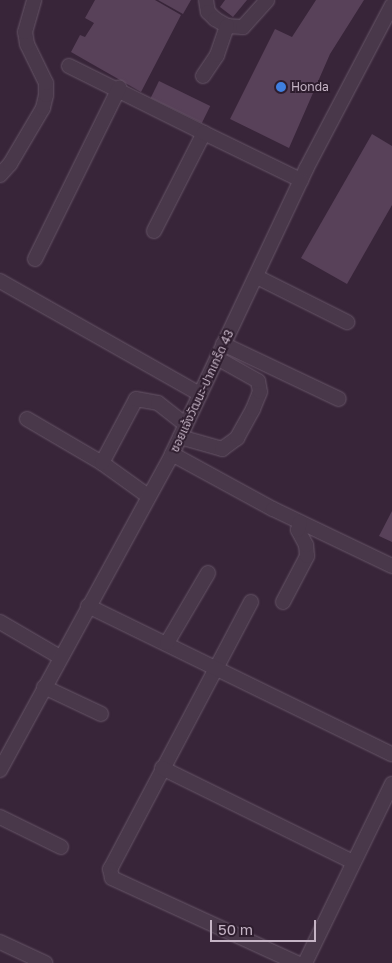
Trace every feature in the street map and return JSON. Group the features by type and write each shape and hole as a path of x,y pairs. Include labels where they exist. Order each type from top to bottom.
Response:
{"street":[{"path":"0,175 10,164 43,108 46,95 46,84 27,44 25,32 34,0"},
{"path":"206,0 208,12 227,26 242,27 267,0"},
{"name":"ซอยแจ้งวัฒนะ-ปากเกร็ด 43","path":"0,770 172,454 301,180 392,5"},
{"path":"203,76 217,55 227,26"},
{"path":"69,66 119,88 204,133 301,180"},
{"path":"34,259 119,88"},
{"path":"154,231 204,133"},
{"path":"256,278 347,322"},
{"path":"0,281 200,394"},
{"path":"223,344 339,399"},
{"path":"102,463 136,399 158,403 183,430 222,449 237,438 260,392 258,381 217,358"},
{"path":"27,419 102,463 148,496"},
{"path":"172,454 300,522 392,566"},
{"path":"284,602 307,556 306,545 298,530 300,522"},
{"path":"167,643 208,573"},
{"path":"251,602 110,869 112,878 297,963"},
{"path":"88,606 392,754"},
{"path":"0,622 60,657"},
{"path":"44,687 101,714"},
{"path":"162,768 353,862"},
{"path":"305,963 392,784"},
{"path":"0,817 61,847"},
{"path":"0,942 45,963"}],"building":[{"path":"95,0 155,0 181,15 141,92 71,52 80,35 85,37 94,23 85,18"},
{"path":"158,0 191,0 183,14"},
{"path":"225,0 247,0 233,17 220,7"},
{"name":"Honda","path":"316,0 364,0 330,54 289,148 230,119 275,29 292,37"},
{"path":"159,81 210,106 202,123 151,98"},
{"path":"372,134 392,146 392,205 347,284 301,258"},
{"path":"392,511 392,542 379,536"}],"place":[{"name":"Honda","path":"281,87"}]}
